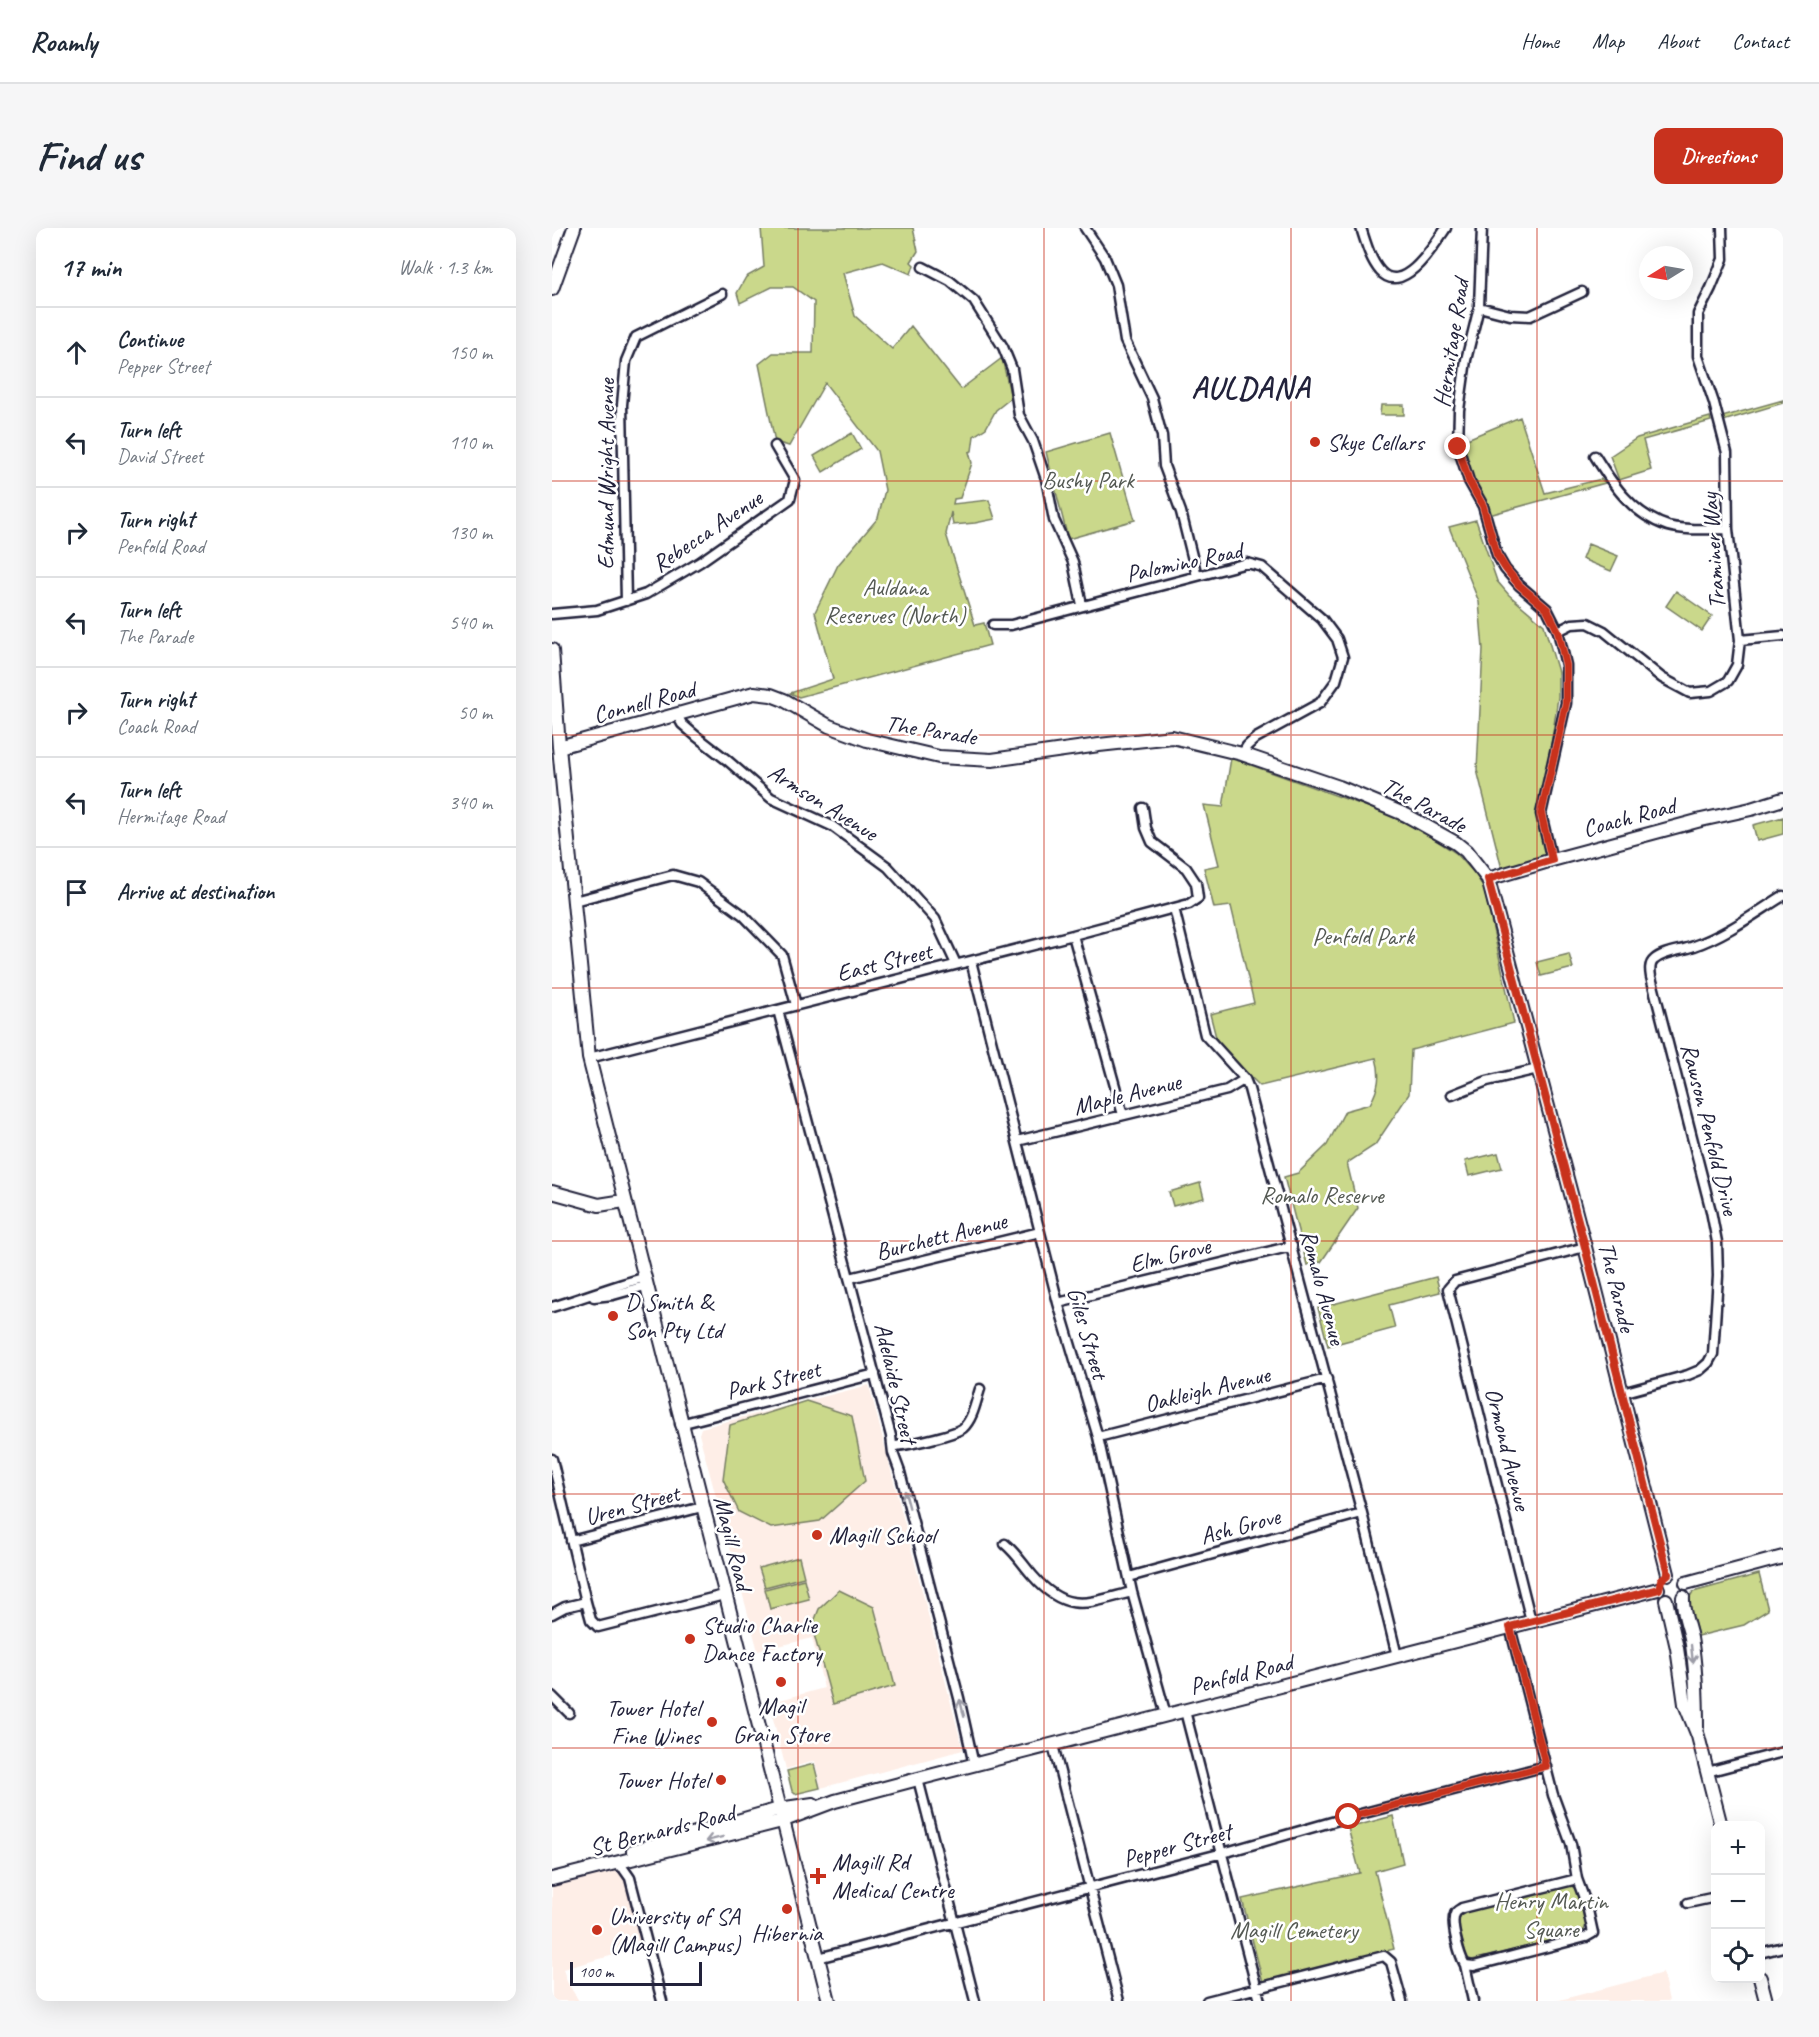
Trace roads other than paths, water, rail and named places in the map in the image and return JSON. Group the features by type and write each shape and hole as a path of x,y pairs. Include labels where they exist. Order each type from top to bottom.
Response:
{"main road":[{"path":"552,289 574,228"},
{"name":"Magill Road","path":"552,650 589,1058 680,1424 829,2001"},
{"name":"The Parade","path":"740,698 754,693 771,695 784,700 828,726 848,734 888,746 939,757 992,760 1100,745 1173,738 1242,754 1354,792 1406,815 1466,851 1488,879 1668,1574"},
{"name":"Connell Road","path":"559,747 740,698"},
{"name":"Coach Road","path":"1488,879 1783,799"},
{"path":"552,1192 599,1205 624,1201"},
{"path":"1686,1583 1783,1557"},
{"path":"1698,1736 1691,1638 1683,1606 1686,1583 1677,1574 1668,1574 1661,1580 1659,1589 1666,1600 1677,1648 1685,1704 1698,1736 1720,1821"},
{"name":"Penfold Road","path":"780,1815 1659,1589"},
{"path":"1666,1600 1675,1601 1683,1597"},
{"name":"St Bernards Road","path":"552,1879 635,1858 780,1815"},
{"name":"St Bernards Road","path":"552,1871 780,1815"},
{"path":"1761,1983 1766,2001"}],"street":[{"path":"1085,228 1104,258 1116,285 1125,341 1152,398 1162,436 1164,466 1181,512 1197,576"},
{"path":"1361,228 1371,258 1381,272 1389,277 1404,277 1418,266 1446,228"},
{"name":"Hermitage Road","path":"1482,228 1479,307 1466,360 1459,410 1458,447 1469,481 1483,506 1497,555 1519,585 1547,609 1558,631 1566,665 1566,703 1541,814 1552,860"},
{"name":"Traminer Way","path":"1558,631 1572,624 1588,623 1604,631 1662,678 1690,693 1711,691 1728,681 1737,665 1740,640 1728,529 1728,453 1698,356 1698,314 1723,259 1722,228"},
{"path":"923,267 950,281 974,301 1003,347 1012,369 1019,415 1033,441 1046,480 1054,520 1073,562 1082,605"},
{"path":"1479,307 1510,315 1530,316 1582,292"},
{"name":"Edmund Wright Avenue","path":"626,601 622,405 626,361 636,338 722,294"},
{"name":"Rebecca Avenue","path":"552,614 597,610 646,594 700,562 790,499 795,480 775,446"},
{"path":"1595,456 1620,493 1648,517 1669,526 1728,529"},
{"name":"Palomino Road","path":"993,625 1011,625 1247,563 1262,567 1322,619 1337,639 1343,657 1336,681 1320,703 1256,738 1242,754"},
{"path":"1740,640 1783,636"},
{"name":"Armson Avenue","path":"677,715 682,724 771,798 832,826 888,867 935,919 956,964"},
{"name":"East Street","path":"589,1058 1189,904 1198,898 1196,884 1186,868 1152,842 1146,828 1143,808"},
{"path":"574,901 674,875 699,882 744,915 782,955 796,1005"},
{"name":"Rawson Penfold Drive","path":"1622,1393 1700,1370 1713,1354 1717,1310 1717,1242 1651,977 1652,962 1659,956 1693,947 1722,934 1783,896"},
{"name":"Romalo Avenue","path":"1174,908 1205,1035 1245,1079 1250,1089 1362,1513 1397,1656"},
{"path":"1073,935 1122,1115"},
{"name":"Giles Street","path":"971,961 1058,1303 1098,1437 1132,1592 1166,1715"},
{"name":"Adelaide Street","path":"778,1010 875,1374 895,1462 903,1484 965,1721 974,1766"},
{"path":"1452,1095 1487,1081 1538,1070"},
{"name":"Maple Avenue","path":"1017,1141 1227,1090 1245,1079"},
{"name":"Burchett Avenue","path":"850,1278 1040,1232"},
{"name":"Elm Grove","path":"1058,1303 1292,1246"},
{"name":"Ormond Avenue","path":"1531,1621 1448,1293 1449,1286 1455,1281 1585,1247"},
{"path":"552,1307 588,1297 613,1295 644,1282"},
{"name":"Park Street","path":"680,1424 875,1374"},
{"name":"Oakleigh Avenue","path":"1098,1437 1327,1379"},
{"path":"893,1446 928,1439 963,1428 970,1419 980,1389"},
{"path":"552,1459 586,1602 591,1620 598,1627 602,1628 724,1595"},
{"name":"Uren Street","path":"571,1541 702,1507"},
{"name":"Ash Grove","path":"1129,1577 1362,1513"},
{"path":"1005,1544 1016,1553 1032,1575 1057,1598 1074,1603 1096,1601 1132,1592"},
{"path":"552,1614 565,1607 586,1602"},
{"path":"1465,1965 1474,1966 1586,1937 1593,1933 1587,1906 1577,1879 1571,1844 1554,1795 1510,1627"},
{"path":"552,1696 570,1713"},
{"path":"1185,1711 1260,2001"},
{"path":"1053,1745 1119,2001"},
{"path":"1707,1772 1783,1752"},
{"name":"Pepper Street","path":"818,1958 1546,1766"},
{"path":"918,1779 975,2001"},
{"path":"630,1878 635,1858"},
{"path":"614,1863 623,1868 630,1878 662,2001"},
{"path":"1473,2001 1453,1921 1455,1912 1462,1908 1577,1879"},
{"path":"1688,1904 1711,1898"},
{"path":"1765,1952 1783,1947"},
{"path":"1207,2001 1377,1957 1388,1958 1393,1965 1402,2001"}],"place":[{"name":"Skye Cellars","path":"1315,442"},
{"name":"D Smith & Son Pty Ltd","path":"613,1316"},
{"name":"Magill School","path":"817,1535"},
{"name":"Studio Charlie Dance Factory","path":"690,1639"},
{"name":"Magil Grain Store","path":"781,1682"},
{"name":"Tower Hotel Fine Wines","path":"712,1722"},
{"name":"Tower Hotel","path":"721,1780"},
{"name":"Magill Rd Medical Centre","path":"818,1876"},
{"name":"Hibernia","path":"787,1909"},
{"name":"University of SA (Magill Campus)","path":"597,1930"}],"district":[{"name":"AULDANA","path":"1251,388"}],"park label":[{"name":"Bushy Park","path":"1088,480"},
{"name":"Auldana Reserves (North)","path":"895,601"},
{"name":"Penfold Park","path":"1363,936"},
{"name":"Romalo Reserve","path":"1322,1195"},
{"name":"Henry Martin Square","path":"1551,1915"},
{"name":"Magill Cemetery","path":"1294,1930"}]}
